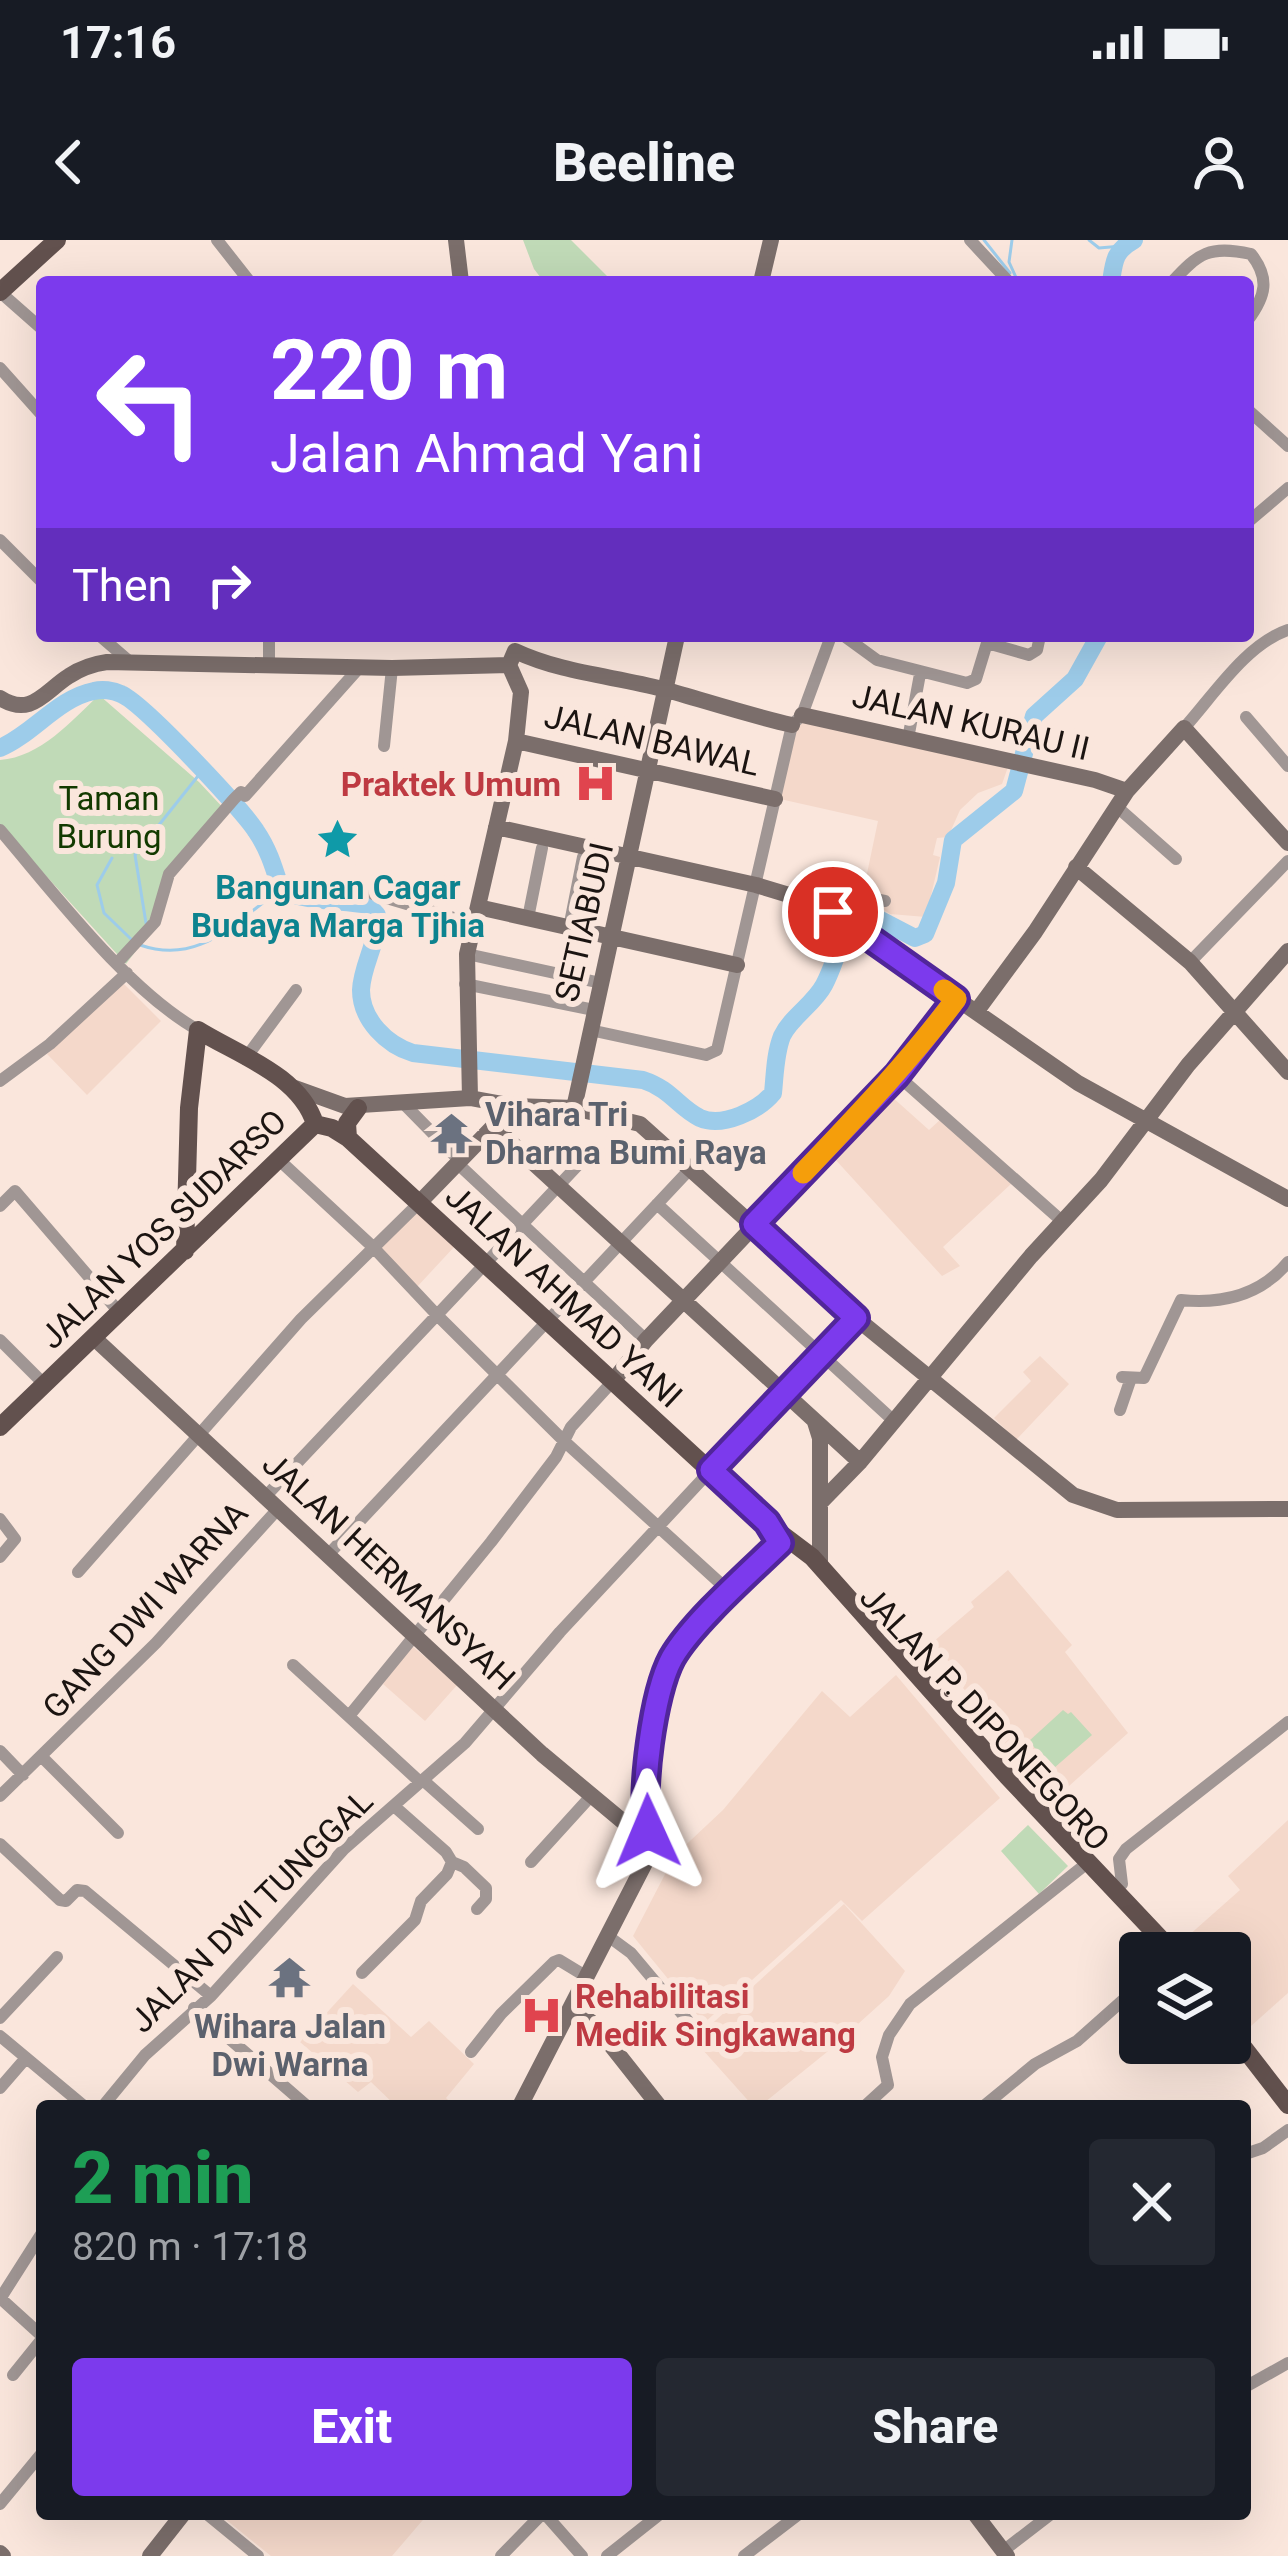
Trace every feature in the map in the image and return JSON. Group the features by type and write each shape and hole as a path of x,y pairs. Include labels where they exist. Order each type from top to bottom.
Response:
{"main road":[{"path":"0,292 52,242"},
{"path":"185,1251 190,1091 197,1030 295,1088 315,1124"},
{"path":"348,1138 347,1123 358,1108"},
{"name":"JALAN AHMAD YANI","path":"315,1124 348,1138 767,1522"},
{"name":"JALAN YOS SUDARSO","path":"0,1427 315,1124"},
{"path":"187,1208 210,1224"},
{"name":"JALAN P. DIPONEGORO","path":"767,1522 780,1543 1144,1932"},
{"name":"JALAN P. DIPONEGORO","path":"767,1522 820,1567 1145,1932"},
{"path":"1251,2045 1288,2091"},
{"path":"1251,2057 1288,2104"}],"street":[{"path":"217,240 245,276"},
{"path":"456,240 460,276"},
{"path":"762,276 771,240"},
{"path":"970,240 1004,276"},
{"path":"1251,254 1262,240"},
{"path":"1178,276 1200,253 1251,254 1265,283 1254,312"},
{"path":"0,292 36,324"},
{"path":"0,368 36,408"},
{"path":"1254,415 1288,446"},
{"path":"1254,517 1288,488"},
{"path":"0,540 36,576"},
{"path":"976,1012 1122,798 1256,651 1288,630"},
{"path":"107,642 130,662"},
{"path":"268,642 269,666"},
{"name":"SETIABUDI","path":"576,1098 675,642"},
{"path":"590,1030 706,1055 719,1046 797,720 829,642"},
{"path":"852,642 877,660 920,674 973,682 986,642"},
{"path":"995,642 1025,654 1038,643"},
{"path":"1252,642 1256,651"},
{"path":"0,698 27,706 90,665 392,668 512,651 521,692 516,741 467,955 470,1098"},
{"name":"JALAN KURAU II","path":"512,651 546,665 663,689 728,711 908,739 1041,768 1122,798"},
{"path":"521,692 546,665"},
{"path":"0,1082 50,1044 124,963 158,916 164,881 228,805 241,792 245,796 358,668"},
{"path":"384,746 392,668"},
{"path":"908,739 920,674"},
{"path":"1246,717 1288,766"},
{"path":"1184,728 1288,843"},
{"name":"JALAN BAWAL","path":"516,741 776,799"},
{"path":"1122,798 1176,859"},
{"path":"496,827 756,885 828,909 1041,1060 1288,1199"},
{"path":"0,830 158,1004 197,1030"},
{"path":"528,918 542,848"},
{"path":"569,928 584,856"},
{"path":"1190,962 1288,861"},
{"path":"1076,867 1190,962 1288,1072"},
{"path":"374,894 476,915 528,918 737,965"},
{"path":"828,909 863,897 885,901"},
{"path":"820,1503 895,1422 1146,1122 1188,1065 1288,951"},
{"path":"467,955 601,983"},
{"path":"465,984 594,1010"},
{"path":"245,1058 296,990"},
{"path":"349,1716 491,1542 556,1457 571,1427 646,1340 897,1075 956,999"},
{"path":"897,1075 1063,1222"},
{"path":"295,1088 358,1108 470,1098 513,1106 576,1098 640,1124 856,1318 1064,1489 1097,1505 1134,1511 1288,1510"},
{"path":"404,1105 646,1340"},
{"path":"78,1572 301,1319 513,1106"},
{"path":"493,1126 860,1462"},
{"name":"GANG DWI WARNA","path":"0,1796 156,1643 437,1315 594,1148"},
{"path":"278,1159 373,1247 564,1441 731,1593"},
{"path":"327,1556 692,1168"},
{"path":"0,1206 15,1190 120,1313"},
{"path":"657,1204 895,1422"},
{"path":"1120,1410 1126,1377 1144,1378 1180,1300 1220,1300 1251,1292 1288,1262"},
{"path":"711,1470 856,1318"},
{"name":"JALAN HERMANSYAH","path":"93,1337 495,1710 650,1844"},
{"path":"0,1340 45,1384"},
{"path":"814,1421 820,1438 820,1567"},
{"name":"JALAN DWI TUNGGAL","path":"107,2100 122,2080 211,1996 344,1849 495,1710 560,1632 711,1470"},
{"path":"0,1519 14,1539 0,1557"},
{"path":"523,2100 643,1871 650,1844 644,1791 669,1664 683,1643 780,1543"},
{"path":"293,1665 478,1829"},
{"path":"1122,1885 1120,1859 1126,1850 1288,1721"},
{"path":"0,1751 23,1774"},
{"path":"42,1757 118,1833"},
{"path":"531,1862 593,1797 616,1805 644,1791"},
{"path":"394,1806 485,1888 485,1899 477,1909"},
{"path":"0,1844 59,1900 66,1901 81,1889 91,1895 211,1996"},
{"path":"362,1973 415,1920 421,1900 447,1874 452,1862"},
{"path":"871,2100 888,2084 881,2064 889,2036 915,1998 1081,1868"},
{"path":"608,1936 631,1953 699,2034"},
{"path":"0,2018 57,1957"},
{"path":"471,2052 501,2014 554,1962 560,1960 587,1977"},
{"path":"991,2100 1035,2064 1077,2041 1119,2004"},
{"path":"194,2008 293,2100"},
{"path":"573,2009 595,2025 654,2100"},
{"path":"0,2036 77,2100"},
{"path":"0,2088 26,2058"},
{"path":"1251,2151 1288,2129"},
{"path":"36,2242 0,2298 36,2332"},
{"path":"13,2375 36,2346"},
{"path":"1251,2384 1288,2363"},
{"path":"0,2504 36,2460"},
{"path":"151,2556 178,2520"},
{"path":"215,2520 258,2556"},
{"path":"502,2556 506,2546 536,2520"},
{"path":"549,2520 582,2556"},
{"path":"607,2556 652,2520"},
{"path":"744,2556 787,2520"},
{"path":"980,2520 1005,2553 1044,2520"}],"shaded area":[{"path":"799,719 1009,764 1002,784 978,793 960,810 948,837 937,838 933,855 940,857 926,917 890,914 875,903 877,890 864,888 878,821 780,799"},
{"path":"121,981 161,1021 87,1095 47,1054"},
{"path":"891,1096 929,1130 941,1119 1011,1184 943,1247 960,1266 942,1276 833,1157"},
{"path":"415,1209 455,1246 416,1288 377,1250"},
{"path":"1040,1356 1069,1384 1016,1440 994,1418 1031,1381 1023,1372"},
{"path":"1008,1570 1072,1645 1065,1652 1128,1733 1049,1804 989,1740 1000,1731 963,1688 966,1683 933,1642"},
{"path":"412,1646 458,1684 425,1721 383,1684"},
{"path":"896,1675 1000,1798 862,1921 841,1900 704,2023 633,1936 675,1855 723,1810 822,1691 850,1717"},
{"path":"1288,1820 1288,1993 1251,2026 1251,1932 1193,1932 1240,1890 1228,1876"},
{"path":"844,1904 905,1971 889,1996 767,2100 748,2100 694,2040"},
{"path":"353,1984 411,2037 429,2021 474,2064 448,2100 390,2100 371,2082 358,2092 300,2042"},
{"path":"226,2520 423,2520 392,2556 271,2556"}],"green space":[{"path":"523,240 571,240 607,276 539,276"},
{"name":"Taman Burung","path":"99,695 227,812 167,881 153,928 126,964 0,825 0,760 42,745"},
{"path":"1063,1710 1071,1712 1092,1735 1046,1775 1032,1759 1038,1752 1029,1741"},
{"path":"1028,1825 1068,1866 1039,1894 1001,1851"}],"waterway":[{"path":"984,240 1010,273"},
{"path":"1012,240 1009,262 1015,276"},
{"path":"1089,240 1099,248 1122,246"},
{"path":"1112,276 1119,253 1134,240"},
{"path":"0,748 81,695 100,690 121,694 169,735 247,819 271,859 281,890 312,899 368,905 377,915 362,980 362,1001 377,1030 394,1044 413,1053 643,1080 700,1118 719,1121 750,1111 773,1093 782,1036 820,992 857,920 867,913 915,938 925,934 946,883 953,840 1014,791 1034,716 1075,679 1096,642"},
{"path":"146,923 135,855 202,771"},
{"path":"112,858 97,885 104,913 132,940"},
{"path":"140,945 162,950 199,945 281,890"}],"slow traffic":[{"path":"803,1173 897,1075 934,1028 956,999 944,990"}],"place":[{"name":"Praktek Umum","path":"595,784"},
{"name":"Bangunan Cagar Budaya Marga Tjhia","path":"338,839"},
{"name":"Vihara Tri Dharma Bumi Raya","path":"451,1133"},
{"name":"Wihara Jalan Dwi Warna","path":"290,1978"},
{"name":"Rehabilitasi Medik Singkawang","path":"541,2015"}],"route":[{"path":"648,1831 644,1791 669,1664 683,1643 780,1543 767,1522 711,1470 856,1318 754,1224 897,1075 956,999 833,912"}]}
